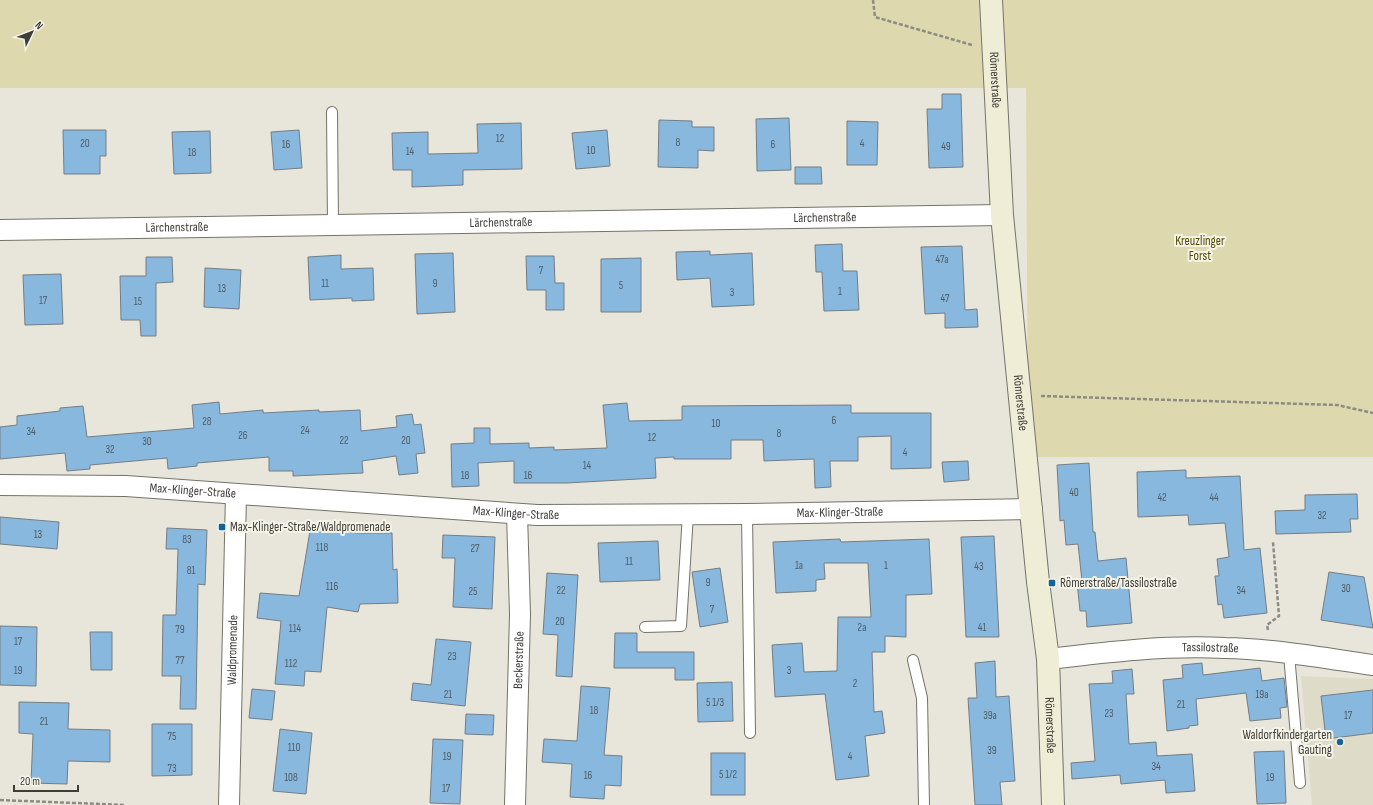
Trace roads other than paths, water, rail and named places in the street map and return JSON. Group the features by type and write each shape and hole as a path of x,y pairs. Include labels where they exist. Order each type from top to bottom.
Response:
{"street":[{"name":"Römerstraße","path":"991,0 1002,215 1038,582 1048,659 1053,805"},
{"name":"Lärchenstraße","path":"0,230 1002,215"},
{"name":"Max-Klinger-Straße","path":"0,485 126,486 517,514 747,514 1032,509"},
{"name":"Waldpromenade","path":"229,805 236,495"},
{"name":"Beckerstraße","path":"515,805 520,614 517,514"},
{"name":"Tassilostraße","path":"1048,659 1142,648 1225,648 1373,665"}],"lane":[{"path":"332,112 333,226"},
{"path":"645,627 681,626 688,514"},
{"path":"747,514 750,733"},
{"path":"1279,653 1300,783"},
{"path":"913,660 922,698 924,805"}],"place":[{"name":"Max-Klinger-Straße/Waldpromenade","path":"222,527"},
{"name":"Römerstraße/Tassilostraße","path":"1052,583"},
{"name":"Waldorfkindergarten Gauting","path":"1340,742"}],"park label":[{"name":"Kreuzlinger Forst","path":"1200,248"}]}
